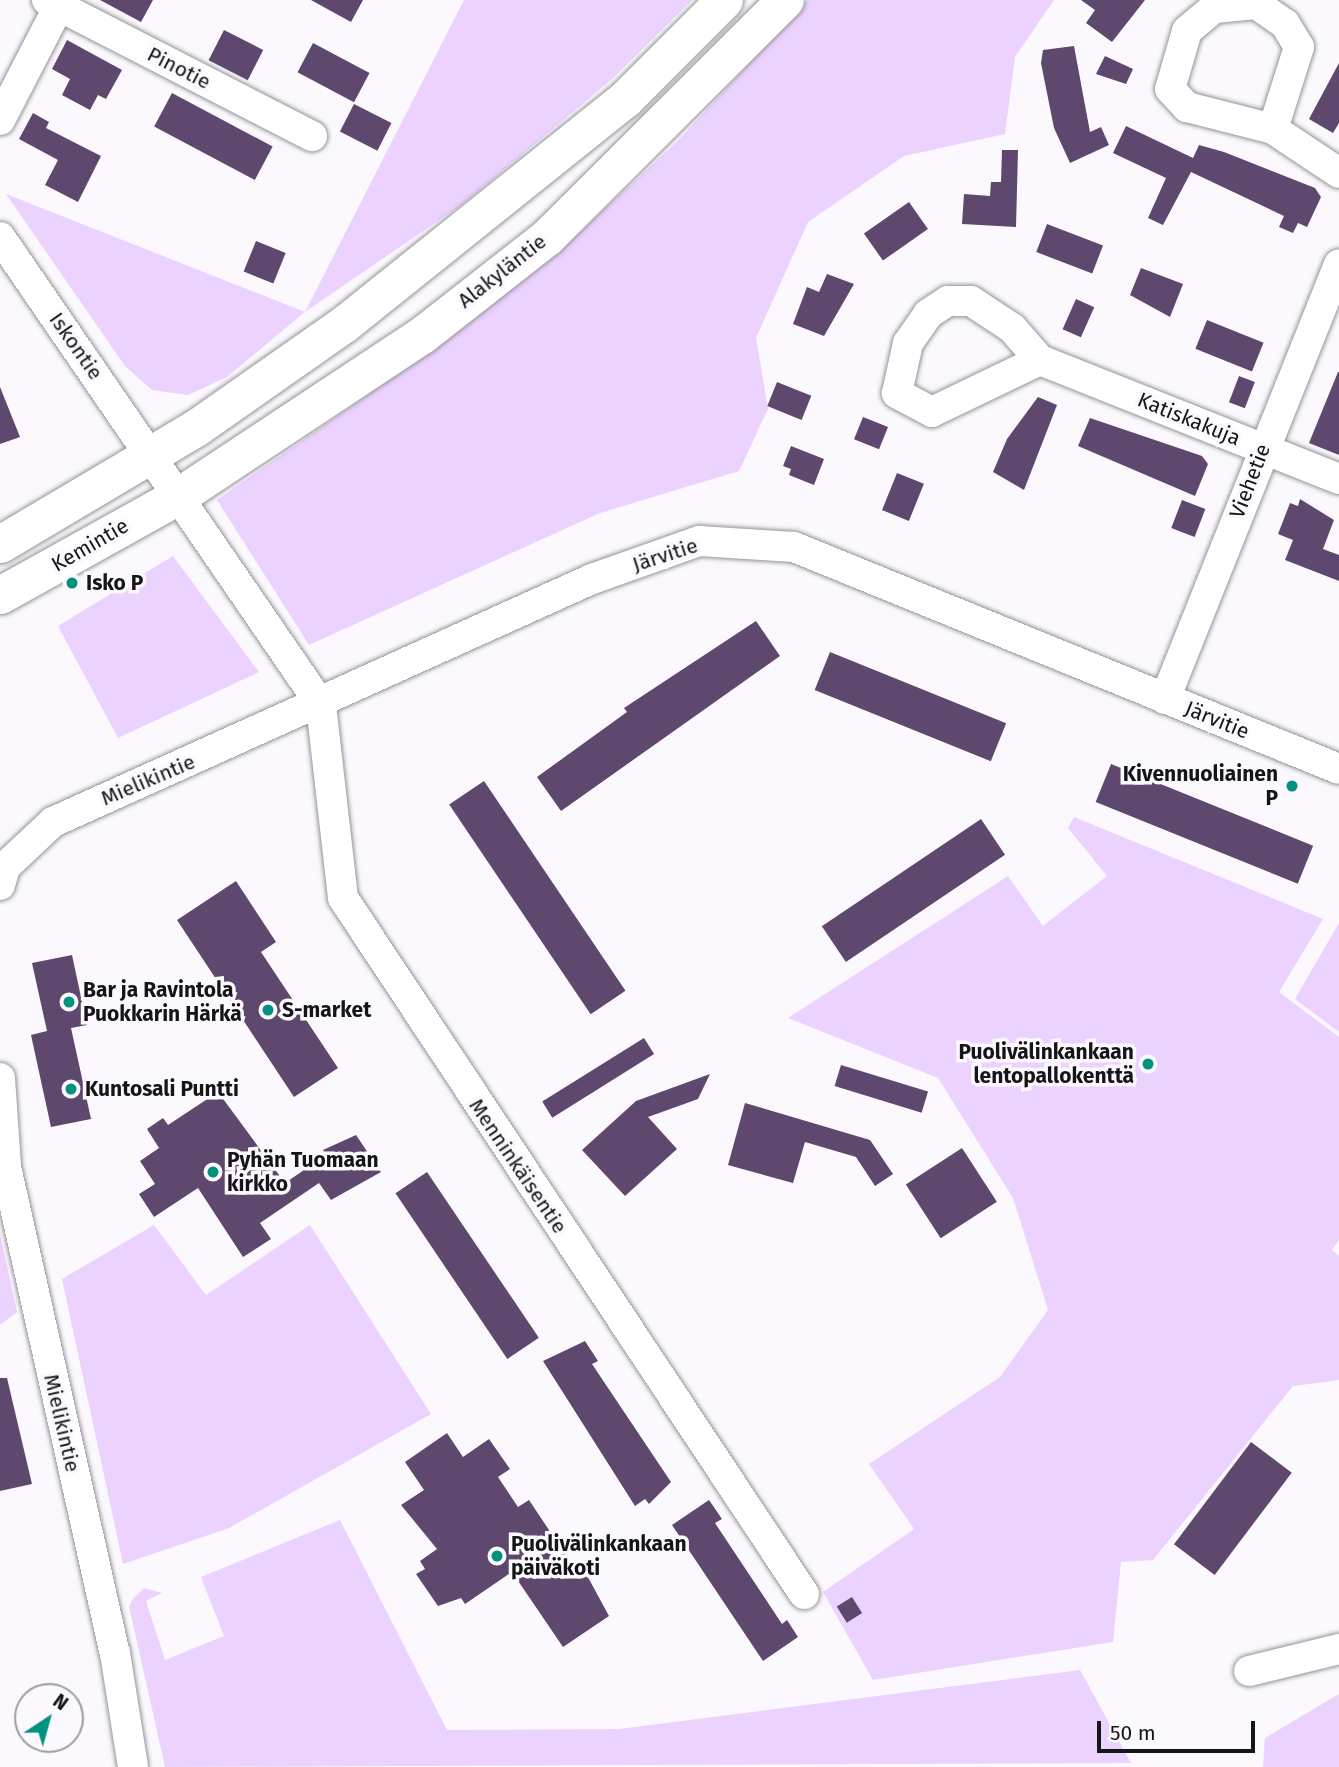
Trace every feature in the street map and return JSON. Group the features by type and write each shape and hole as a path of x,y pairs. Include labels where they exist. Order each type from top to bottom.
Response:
{"main road":[{"path":"0,544 152,454 344,324 625,99 724,0"},
{"name":"Alakyläntie","path":"180,495 422,335 547,237 785,0"},
{"name":"Kemintie","path":"0,595 180,495"}],"street":[{"path":"0,120 56,2"},
{"name":"Pinotie","path":"56,2 312,136"},
{"path":"1273,129 1299,47 1285,24 1256,4 1214,8 1187,31 1170,89 1187,107 1273,129 1339,173"},
{"name":"Iskontie","path":"0,237 152,454"},
{"name":"Viehetie","path":"1165,699 1262,448 1339,265"},
{"name":"Katiskakuja","path":"1040,360 932,412 897,393 908,343 928,314 948,301 971,301 992,312 1040,360 1339,479"},
{"path":"152,454 321,705"},
{"name":"Järvitie","path":"321,705 592,579 699,541 745,540 794,547 1339,769"},
{"name":"Mielikintie","path":"0,885 5,867 43,827 321,705"},
{"name":"Menninkäisentie","path":"321,705 343,898 804,1594"},
{"name":"Mielikintie","path":"0,1078 6,1167 115,1653 133,1767"},
{"path":"1249,1671 1339,1649"}],"shaded area":[{"path":"464,0 692,0 612,79 464,203 305,312"},
{"path":"808,0 1054,0 1015,57 1005,134 904,156 808,222 756,338 768,409 739,471 600,513 309,645 217,500 428,353 561,249 676,143"},
{"path":"6,194 305,312 227,377 188,395 152,390 125,366"},
{"path":"173,556 259,672 118,738 58,626"},
{"path":"1074,817 1323,919 1279,992 1339,1037 1339,1240 1332,1250 1339,1256 1339,1380 1293,1386 1153,1560 1121,1562 1113,1642 873,1680 823,1592 914,1529 869,1464 1000,1377 1048,1310 1013,1198 938,1078 788,1018 1008,876 1043,926 1107,876 1068,828"},
{"path":"1339,923 1339,1032 1295,999"},
{"path":"154,1225 206,1295 310,1225 431,1414 229,1528 123,1564 62,1279"},
{"path":"0,1234 17,1312 0,1325"},
{"path":"340,1520 447,1730 619,1729 1080,1670 1131,1763 165,1767 129,1606 133,1599 144,1588 162,1593 146,1601 165,1660 224,1636 201,1577"},
{"path":"1339,1694 1339,1767 1263,1767 1265,1738"}],"building":[{"path":"100,0 153,0 141,22"},
{"path":"311,0 363,0 351,22"},
{"path":"1081,0 1145,0 1112,42 1086,23 1095,10"},
{"path":"224,30 263,50 248,80 209,60"},
{"path":"67,40 122,70 106,99 98,95 90,110 62,95 70,79 52,69"},
{"path":"313,43 370,73 354,102 298,72"},
{"path":"1074,46 1090,132 1101,127 1109,145 1070,163 1054,128 1041,63 1043,50"},
{"path":"1105,56 1133,69 1126,84 1096,74"},
{"path":"1339,63 1339,123 1333,133 1309,119"},
{"path":"172,93 273,147 255,180 154,127"},
{"path":"354,104 391,123 377,151 340,132"},
{"path":"33,113 49,122 46,128 101,156 78,202 45,185 58,160 19,139"},
{"path":"1126,126 1193,158 1199,145 1224,152 1315,188 1321,197 1307,227 1298,223 1293,233 1279,227 1284,216 1191,172 1163,225 1148,218 1166,178 1113,153"},
{"path":"1002,150 1018,150 1016,227 962,224 964,194 990,196 991,182 1001,182"},
{"path":"909,202 928,229 883,261 864,234"},
{"path":"1047,224 1103,246 1092,274 1036,252"},
{"path":"256,241 286,253 273,284 244,272"},
{"path":"1141,268 1183,284 1170,317 1130,295"},
{"path":"827,274 854,284 824,336 793,324 807,287 819,292"},
{"path":"1076,299 1094,307 1081,337 1063,329"},
{"path":"1207,320 1264,343 1252,372 1195,349"},
{"path":"1339,372 1339,455 1309,443"},
{"path":"1239,376 1255,382 1245,408 1229,402"},
{"path":"777,382 811,396 802,420 767,406"},
{"path":"0,387 20,437 0,444"},
{"path":"1038,397 1057,405 1024,490 993,472 1007,439"},
{"path":"863,417 888,427 879,449 854,439"},
{"path":"1090,418 1202,456 1208,464 1195,496 1078,446"},
{"path":"791,446 824,459 814,485 789,475 791,469 783,466"},
{"path":"897,473 924,484 909,521 882,510"},
{"path":"1300,499 1334,520 1323,549 1339,555 1339,581 1285,560 1293,540 1278,534 1290,503 1298,506"},
{"path":"1182,500 1205,509 1195,537 1171,528"},
{"path":"756,621 780,656 561,811 537,777 627,712 624,708"},
{"path":"830,652 1006,723 991,761 815,690"},
{"path":"1111,764 1313,846 1298,884 1096,802"},
{"path":"484,781 625,991 591,1014 449,804"},
{"path":"981,819 1005,855 846,962 822,926"},
{"name":"S-market","path":"236,881 276,942 261,952 338,1068 294,1097 177,920"},
{"path":"72,955 87,1025 71,1028 91,1119 51,1127 31,1035 47,1031 32,963"},
{"path":"644,1038 654,1054 552,1118 542,1102"},
{"path":"841,1065 928,1092 922,1113 835,1086"},
{"path":"710,1074 698,1099 648,1117 677,1149 625,1196 582,1150 636,1101"},
{"name":"Pyhän Tuomaan kirkko","path":"218,1092 285,1183 326,1155 323,1150 356,1135 381,1172 331,1200 319,1183 260,1223 271,1239 243,1257 198,1188 154,1217 139,1194 155,1184 140,1161 159,1148 147,1129 163,1118 168,1125"},
{"path":"745,1103 870,1140 893,1174 875,1186 856,1157 805,1142 793,1183 728,1165"},
{"path":"962,1148 997,1202 941,1238 906,1184"},
{"path":"427,1172 539,1338 507,1359 395,1193"},
{"path":"585,1341 598,1361 592,1364 671,1482 649,1504 645,1499 635,1506 543,1361"},
{"path":"0,1378 7,1378 32,1484 0,1491"},
{"path":"447,1433 463,1457 489,1439 510,1469 498,1477 518,1507 529,1500 577,1572 583,1568 609,1616 563,1647 512,1572 465,1604 461,1598 438,1606 416,1574 425,1569 420,1561 437,1549 401,1505 424,1490 405,1462"},
{"path":"1251,1442 1292,1473 1215,1575 1174,1544"},
{"path":"709,1500 722,1519 715,1523 782,1624 787,1620 798,1637 763,1661 672,1525"},
{"path":"852,1597 862,1613 847,1623 837,1607"}],"place":[{"name":"Isko P","path":"72,583"},
{"name":"Kivennuoliainen P","path":"1292,786"},
{"name":"Bar ja Ravintola Puokkarin Härkä","path":"69,1002"},
{"name":"S-market","path":"268,1010"},
{"name":"Puolivälinkankaan lentopallokenttä","path":"1148,1064"},
{"name":"Kuntosali Puntti","path":"71,1089"},
{"name":"Pyhän Tuomaan kirkko","path":"213,1172"},
{"name":"Puolivälinkankaan päiväkoti","path":"497,1556"}]}
